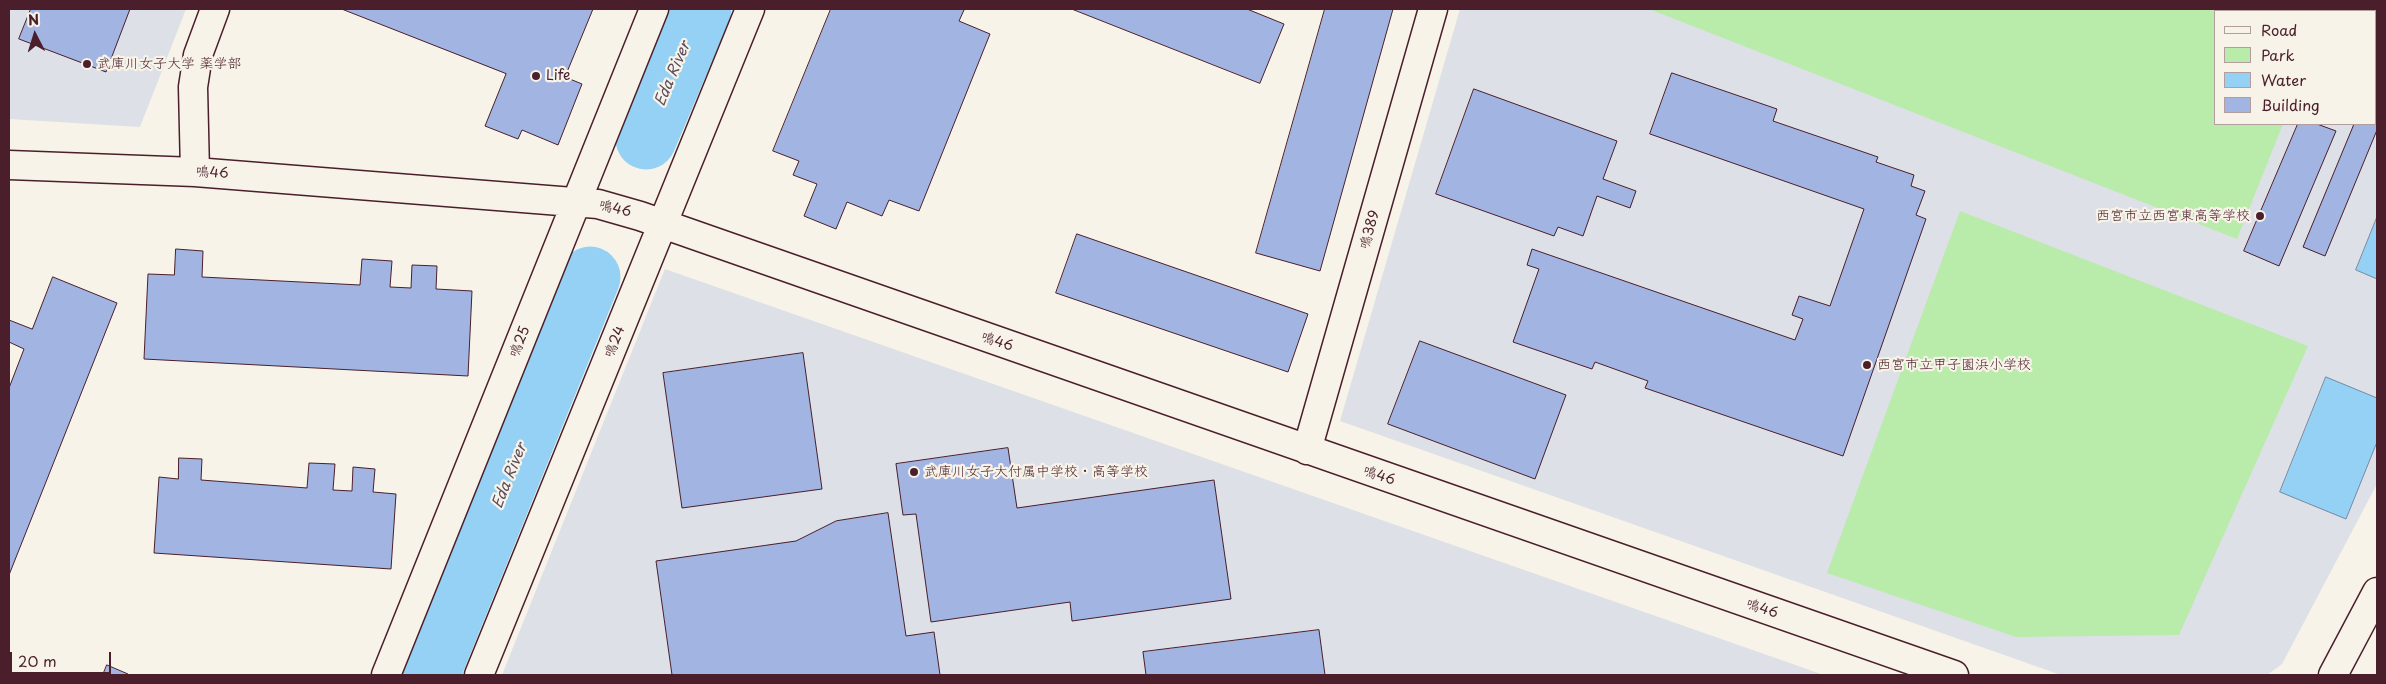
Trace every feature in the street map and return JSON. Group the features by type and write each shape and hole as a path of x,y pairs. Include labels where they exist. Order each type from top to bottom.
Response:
{"street":[{"path":"195,172 193,87 198,55 215,9"},
{"name":"鳴25","path":"386,675 654,9"},
{"name":"鳴24","path":"479,675 750,9"},
{"name":"鳴389","path":"1307,450 1433,9"},
{"name":"鳴46","path":"9,165 195,172 598,204 663,224 1954,675"},
{"path":"2333,675 2377,592"}],"shaded area":[{"name":"武庫川女子大学 薬学部","path":"9,9 186,9 140,127 9,119"},
{"name":"西宮市立甲子園浜小学校","path":"1460,9 2377,9 2377,484 2282,664 2267,675 2061,675 1340,421"},
{"name":"武庫川女子大付属中学校・高等学校","path":"665,269 1824,675 502,675"}],"green space":[{"name":"西宮市立西宮東高等学校","path":"1649,9 2377,9 2376,12 2214,10 2214,125 2283,125 2237,239"},
{"path":"1960,211 2308,346 2179,635 2016,637 1827,573"}],"water":[{"path":"2377,217 2377,279 2356,270"},
{"path":"2326,377 2377,398 2377,442 2346,519 2280,492"}],"building":[{"path":"31,9 130,9 106,72 19,39"},
{"name":"Life","path":"342,9 593,9 565,77 582,84 558,145 522,130 518,139 485,126 506,74"},
{"path":"831,9 962,9 964,10 959,21 990,34 919,211 889,200 882,216 847,202 836,229 804,216 817,184 793,175 799,161 773,151"},
{"path":"1072,9 1247,9 1284,24 1260,83"},
{"path":"1325,9 1393,9 1320,271 1256,253"},
{"path":"2377,68 2377,130 2325,256 2303,247 2354,125 2376,125"},
{"path":"1672,73 1777,109 1773,121 1878,157 1876,162 1914,175 1911,186 1925,191 1916,215 1926,219 1843,456 1645,388 1648,381 1595,362 1592,369 1513,342 1539,269 1527,265 1532,249 1795,340 1803,319 1792,315 1799,296 1830,306 1864,209 1650,134"},
{"path":"1474,89 1617,141 1603,179 1636,191 1630,208 1597,196 1583,236 1558,227 1554,236 1436,194"},
{"path":"2298,125 2320,125 2336,131 2279,266 2244,251"},
{"path":"1077,234 1308,314 1288,372 1056,293"},
{"path":"176,249 203,251 202,277 360,285 362,259 392,261 390,287 411,288 412,265 437,266 436,289 472,291 468,376 144,359 148,274 174,275"},
{"path":"53,277 117,303 9,575 9,388 24,349 9,342 9,320 32,329"},
{"path":"1420,341 1566,395 1535,479 1388,424"},
{"path":"803,353 822,489 682,508 663,373"},
{"path":"1008,448 1017,508 1214,480 1231,599 1072,621 1070,602 931,622 916,514 903,515 896,464"},
{"path":"179,458 202,459 201,480 307,488 309,463 335,464 333,490 352,491 353,467 375,469 373,492 396,494 391,569 154,553 159,477 178,479"},
{"path":"888,513 906,636 934,632 940,675 672,675 656,561 796,541 836,521"},
{"path":"1319,630 1325,675 1146,675 1143,652"},
{"path":"107,665 128,674 103,675"}],"waterway":[{"name":"Eda River","path":"646,139 701,9"},
{"name":"Eda River","path":"429,675 590,277"}],"place":[{"name":"武庫川女子大学 薬学部","path":"87,64"},
{"name":"Life","path":"536,76"},
{"name":"西宮市立西宮東高等学校","path":"2260,216"},
{"name":"西宮市立甲子園浜小学校","path":"1867,365"},
{"name":"武庫川女子大付属中学校・高等学校","path":"914,472"}]}
